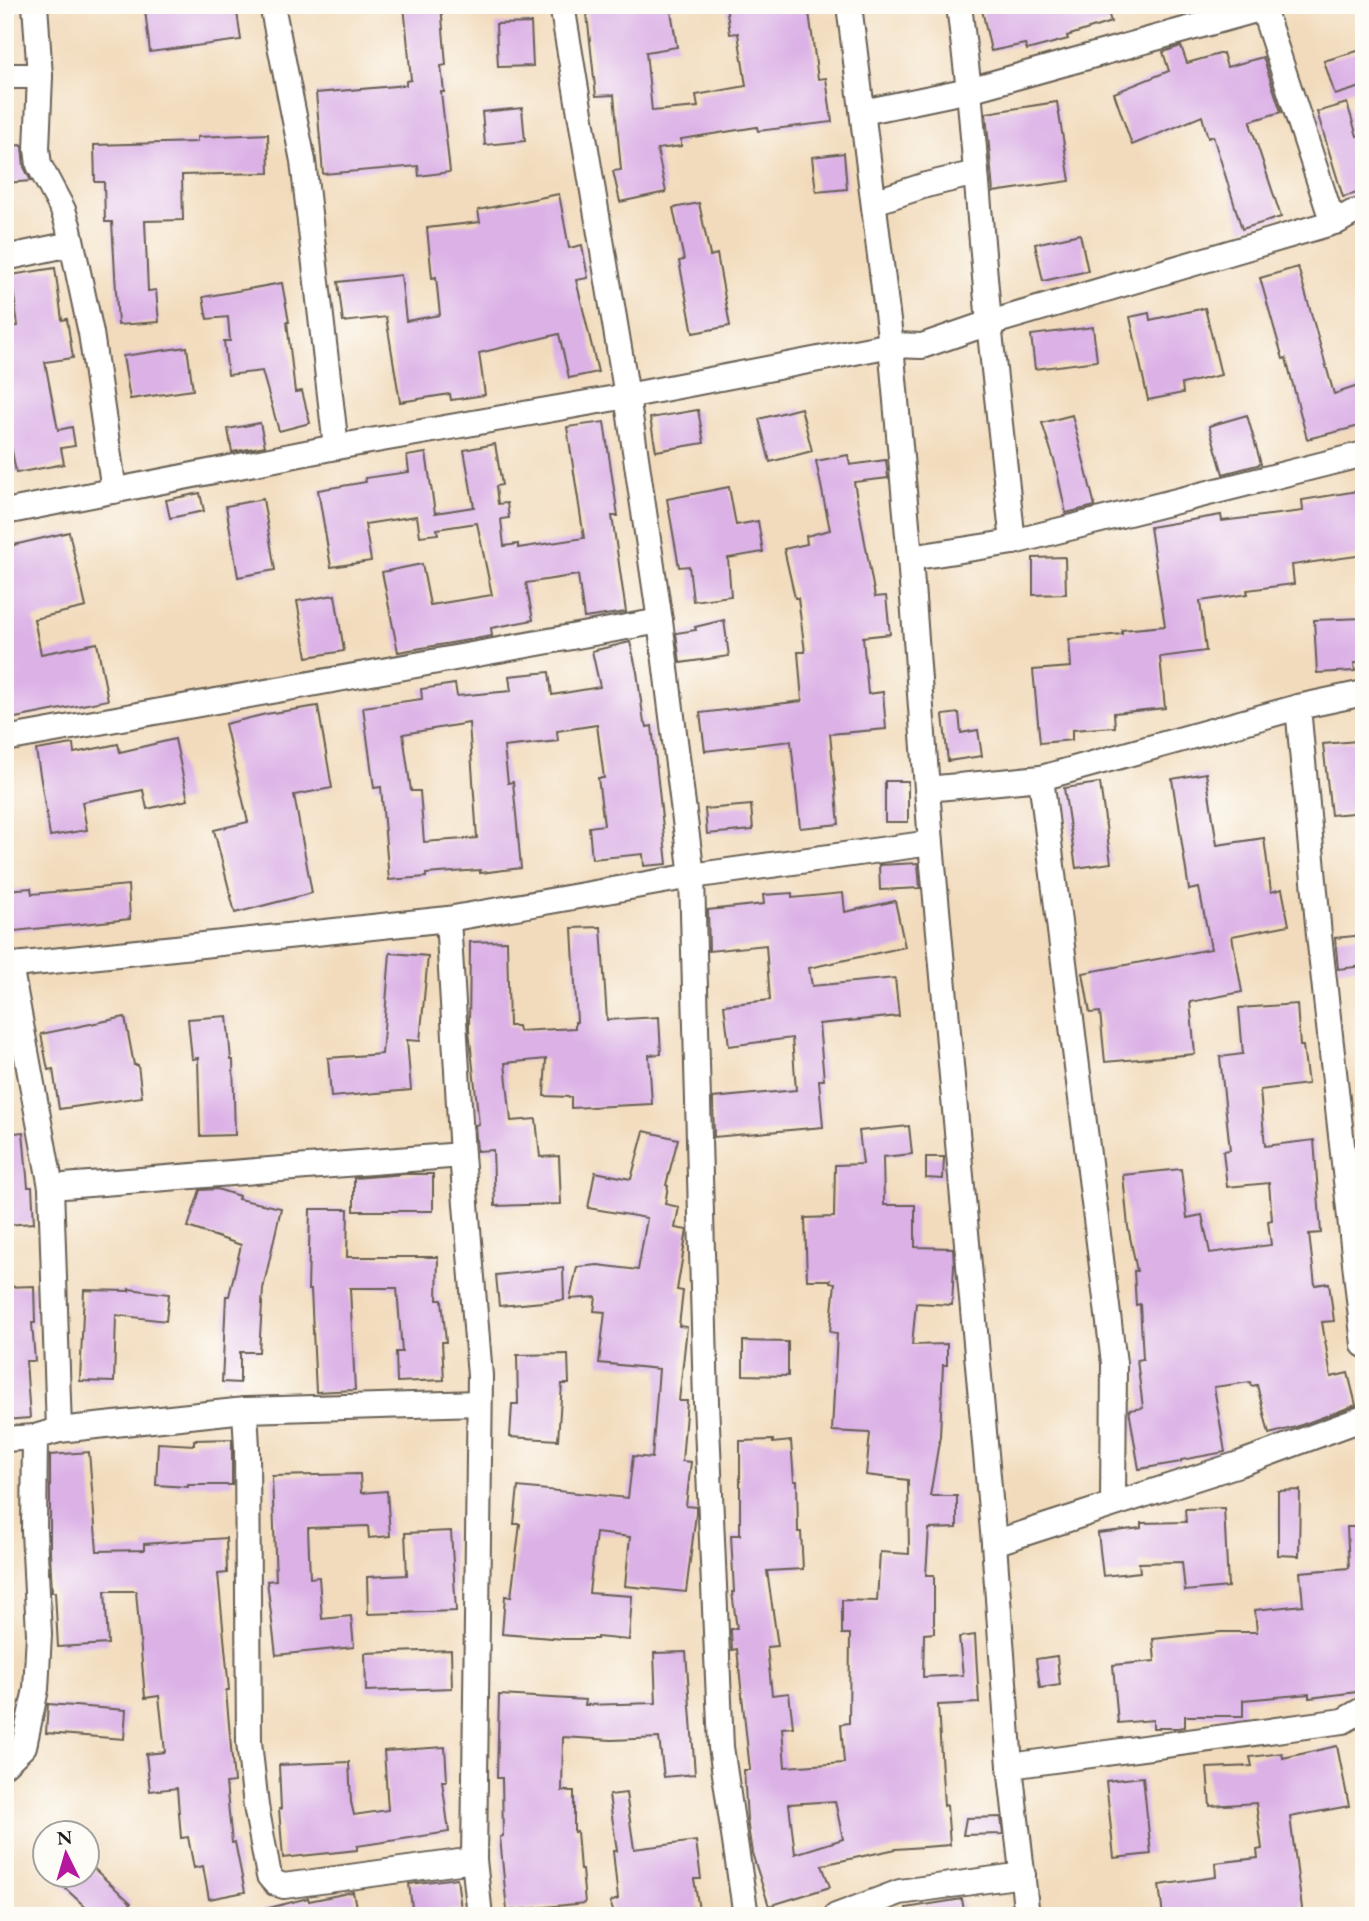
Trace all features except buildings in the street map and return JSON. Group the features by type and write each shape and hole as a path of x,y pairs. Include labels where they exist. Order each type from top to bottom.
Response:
{"street":[{"path":"35,5 40,76 37,149 40,165 64,210 91,333 114,491"},
{"path":"272,5 303,161 336,447"},
{"path":"562,5 627,396 660,621 692,876 706,1402 721,1747 746,1916"},
{"path":"849,5 891,345 931,843 994,1543 1010,1766 1027,1916"},
{"path":"959,5 1013,542"},
{"path":"863,112 969,90 1263,7 1328,208 1338,221"},
{"path":"5,76 40,76"},
{"path":"874,202 926,185 976,173"},
{"path":"5,512 336,447 627,396 891,345 922,346 1338,221 1364,210"},
{"path":"5,258 71,244"},
{"path":"910,558 1013,542 1364,454"},
{"path":"5,739 660,621"},
{"path":"927,789 1041,778 1298,707 1364,693"},
{"path":"1298,707 1319,935 1364,1345"},
{"path":"1041,778 1114,1363 1113,1503"},
{"path":"59,1430 51,1187 7,965 448,919 692,876 931,843"},
{"path":"448,919 462,1155 480,1376 474,1860 480,1916"},
{"path":"51,1187 462,1155"},
{"path":"5,1438 35,1437 59,1430 245,1410 480,1403"},
{"path":"245,1410 249,1742 256,1806 269,1876 275,1884 284,1886 474,1860"},
{"path":"994,1543 1239,1464 1364,1418"},
{"path":"5,1764 24,1746 36,1689 39,1634 34,1531 35,1437"},
{"path":"1010,1766 1343,1721 1364,1709"},
{"path":"836,1916 900,1892 1023,1875"}]}
